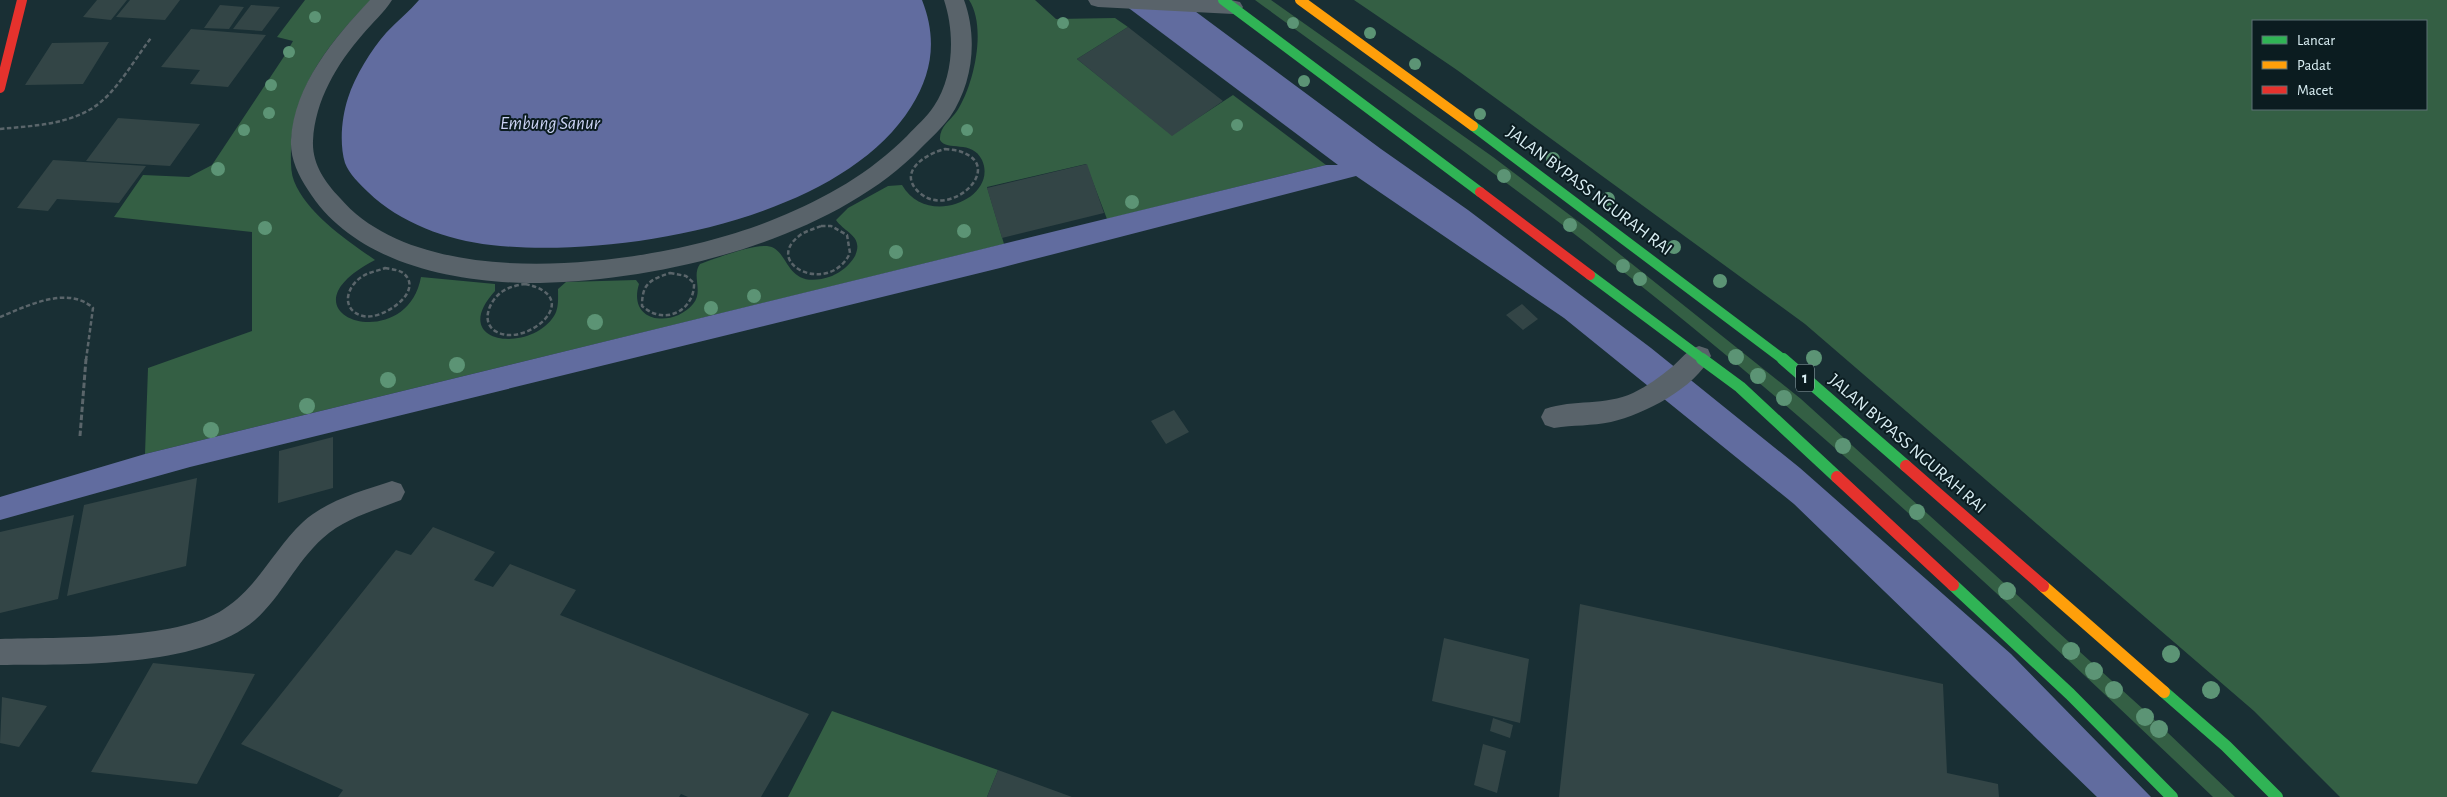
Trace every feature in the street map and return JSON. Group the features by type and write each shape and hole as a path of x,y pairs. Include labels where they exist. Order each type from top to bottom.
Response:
{"main road":[{"path":"0,88 22,0"},
{"name":"JALAN BYPASS NGURAH RAI","path":"1300,0 1428,92 1784,360 2226,746 2277,797"},
{"path":"1228,3 1692,364 1740,387 2070,694 2172,797"}],"lane":[{"path":"382,0 359,23 322,73 306,117 302,142 308,174 335,211 378,241 439,263 475,270 528,272 624,266 713,249 765,233 822,208 840,200 878,176 911,149 946,106 961,61 960,15 954,0"},
{"path":"1098,0 1172,5 1228,3"},
{"path":"1554,417 1619,409 1652,395 1692,364"},
{"path":"0,652 117,648 204,632 233,620 256,599 313,530 333,515 392,492"}],"path":[{"path":"0,128 38,126 69,118 92,108 114,86 151,38"},
{"path":"945,149 966,153 978,165 979,173 970,190 951,199 929,198 919,194 911,179 912,171 924,156 945,149"},
{"path":"821,226 832,226 847,235 851,250 848,258 834,271 823,274 803,273 789,263 789,247 802,233 821,226"},
{"path":"385,268 402,272 407,277 408,291 404,299 396,307 376,315 365,316 350,310 346,304 346,297 356,281 364,275 385,268"},
{"path":"0,317 65,296 79,297 89,301 93,308 87,352 80,436"}],"green space":[{"path":"305,0 371,0 342,31 317,66 299,104 293,125 291,147 294,181 308,205 329,226 375,260 347,280 336,297 340,311 353,319 372,322 393,317 410,302 421,277 495,284 495,291 483,309 481,323 486,332 498,338 512,339 528,336 543,328 556,313 558,289 566,282 636,280 639,284 637,297 640,307 646,314 654,318 664,319 684,312 693,304 698,289 697,273 700,264 724,255 760,246 775,249 796,275 805,279 816,280 832,276 851,262 857,249 855,239 836,220 848,208 888,186 902,185 913,198 927,205 943,206 958,203 971,196 980,186 984,174 982,160 978,154 966,148 948,145 940,140 941,131 963,100 973,72 978,40 974,11 969,0 1035,0 1056,19 1115,18 1128,27 1077,59 1172,135 1233,95 1326,165 1107,219 1086,164 987,187 1004,244 145,454 148,368 252,331 252,232 114,217 143,175 189,177 212,165 293,41 277,37"},
{"path":"1255,0 1271,0 1493,157 1587,228 1801,399 2143,709 2235,797 2213,797 2086,676 1892,498 1692,327 1531,201"},
{"path":"1354,0 2447,0 2447,797 2340,797 2254,711 1805,324 1457,70"},
{"path":"832,711 998,770 987,797 788,797"}],"water":[{"name":"Embung Sanur","path":"419,0 922,0 930,28 930,55 924,81 911,107 878,146 833,179 780,204 721,224 660,238 599,245 542,248 491,245 458,239 409,221 395,213 368,192 352,175 345,163 342,147 343,121 348,98 355,81 369,55 380,40"},
{"path":"1118,0 1180,0 1381,149 1468,210 1651,348 1800,468 2011,654 2151,797 2097,797 1794,504 1564,318 1356,176 1000,268 190,467 0,520 0,497 145,454 1326,165 1338,165"}],"building":[{"path":"97,0 127,0 111,20 83,17"},
{"path":"130,0 180,0 165,20 116,17"},
{"path":"220,5 244,7 229,29 204,28"},
{"path":"251,5 280,7 262,31 233,29"},
{"path":"1128,27 1223,101 1172,136 1077,59"},
{"path":"191,29 266,35 228,87 190,84 200,70 161,67"},
{"path":"109,42 83,84 25,85 52,43"},
{"path":"118,118 200,124 170,166 86,161"},
{"path":"53,160 146,166 119,203 57,199 48,211 17,208"},
{"path":"1087,164 1104,213 1002,238 987,188"},
{"path":"1522,304 1538,319 1523,330 1506,315"},
{"path":"1174,410 1189,432 1166,444 1151,421"},
{"path":"333,437 333,488 278,503 279,451"},
{"path":"197,478 186,566 67,596 84,505"},
{"path":"74,515 58,599 0,613 0,532"},
{"path":"433,527 495,552 474,580 493,587 510,564 576,590 560,615 809,714 761,797 688,797 681,794 679,797 338,797 343,790 241,744 396,550 411,555"},
{"path":"1580,604 1943,684 1947,773 1998,784 1999,797 1559,797"},
{"path":"1444,638 1529,659 1520,723 1432,701"},
{"path":"153,663 255,674 197,784 91,772"},
{"path":"2,697 47,706 19,747 0,743"},
{"path":"1493,718 1513,725 1510,738 1490,731"},
{"path":"1483,744 1506,751 1497,793 1474,785"},
{"path":"998,770 1072,797 987,797"}],"traffic: fast":[{"path":"1223,0 1480,192"},
{"path":"1473,126 1784,360 1906,466"},
{"path":"1590,275 1740,387 1837,477"},
{"path":"1953,585 2070,694 2172,797"},
{"path":"2164,692 2226,746 2277,797"}],"traffic: slow":[{"path":"1300,0 1473,126"},
{"path":"2043,586 2164,692"}],"traffic: jam":[{"path":"0,88 22,0"},
{"path":"1480,192 1590,275"},
{"path":"1906,466 2043,586"},
{"path":"1837,477 1953,585"}]}
